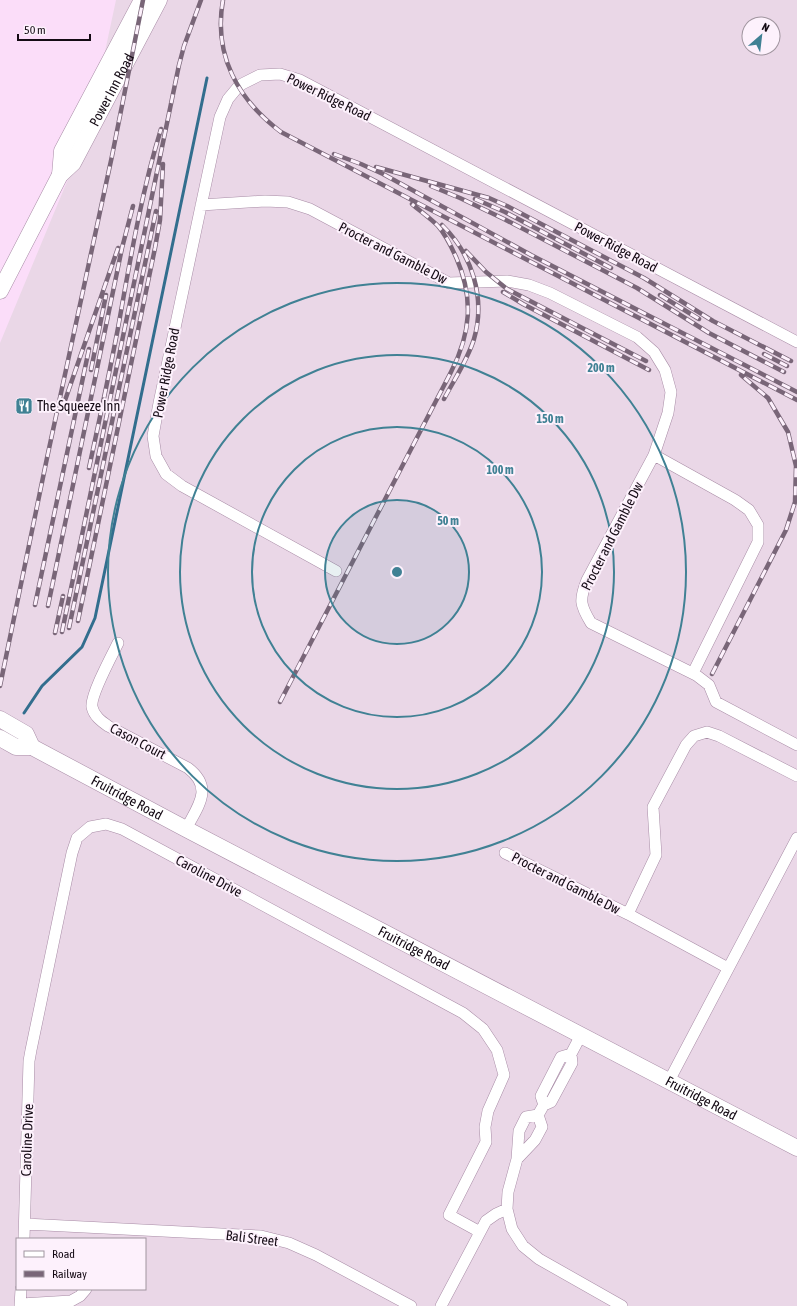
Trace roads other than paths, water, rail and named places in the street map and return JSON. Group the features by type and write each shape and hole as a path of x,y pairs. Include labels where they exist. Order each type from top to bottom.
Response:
{"main road":[{"name":"Power Inn Road","path":"60,175 62,151 142,0"},
{"name":"Power Inn Road","path":"0,291 60,175 72,163 159,0"},
{"name":"Fruitridge Road","path":"0,719 26,734 32,747"},
{"name":"Fruitridge Road","path":"0,738 16,747 32,747 797,1148"}],"street":[{"name":"Power Ridge Road","path":"336,571 182,486 166,474 156,456 153,436 159,403 220,117 228,99 242,84 260,75 280,74 300,80 797,342"},
{"name":"Procter and Gamble Dw","path":"201,205 265,201 288,202 310,210 449,283 507,281 529,285 550,293 637,338 654,352 666,370 670,392 668,413 654,456 587,580 581,595 583,610 591,623 693,673 709,685 716,702 797,745"},
{"path":"654,456 735,500 749,510 758,525 758,542 693,673"},
{"name":"Cason Court","path":"118,643 94,693 92,707 97,718 108,726 197,774 203,789 200,802 186,829"},
{"name":"Procter and Gamble Dw","path":"628,914 656,855 653,807 686,746 694,736 706,732 719,736 797,776"},
{"name":"Caroline Drive","path":"24,1238 29,1068 31,1050 77,838 90,827 106,824 122,829 463,1013 483,1029 497,1050 504,1074 488,1111 485,1127 486,1142 448,1215 480,1232"},
{"path":"669,1081 797,838"},
{"name":"Procter and Gamble Dw","path":"505,852 628,914 728,968"},
{"path":"517,1159 535,1140 542,1127 538,1115 544,1104 551,1102 572,1063 571,1054 581,1035"},
{"path":"538,1115 526,1117 519,1131 517,1159 508,1192 507,1209 512,1229 523,1246 539,1259 622,1306"},
{"path":"441,1306 486,1221 507,1209"},
{"name":"Bali Street","path":"25,1224 101,1234 261,1236 316,1255 411,1306"},
{"path":"21,1290 20,1305 71,1301 80,1296 85,1290"}],"waterway":[{"path":"24,713 42,686 82,647 95,618 207,78"}],"railway":[{"path":"0,686 112,156 143,0"},
{"path":"62,632 179,65 184,46 201,0"},
{"path":"223,0 221,20 222,39 232,75 252,106 281,132 797,400"},
{"path":"89,468 142,203 161,129"},
{"path":"334,154 383,174 531,255 797,392"},
{"path":"78,621 155,248 160,220 163,164"},
{"path":"376,167 489,198 507,206 644,278 713,321 791,361"},
{"path":"431,186 504,219 637,288 709,333 784,372"},
{"path":"475,199 505,212 611,268"},
{"path":"280,702 451,372 463,343 468,315 468,301 462,272 441,229 412,204"},
{"path":"48,606 122,248 133,206"},
{"path":"69,628 156,211"},
{"path":"442,225 461,249 468,263 474,278 478,308 474,339 465,362 444,399"},
{"path":"62,409 118,248"},
{"path":"466,251 486,272 507,289 646,361"},
{"path":"503,292 649,370"},
{"path":"91,370 106,295"},
{"path":"660,295 699,319"},
{"path":"35,605 89,349"},
{"path":"764,354 787,366"},
{"path":"712,674 786,530 795,502 796,466 788,432 768,398 741,375"},
{"path":"55,633 63,596"}],"place":[{"name":"The Squeeze Inn","path":"24,406"}]}
